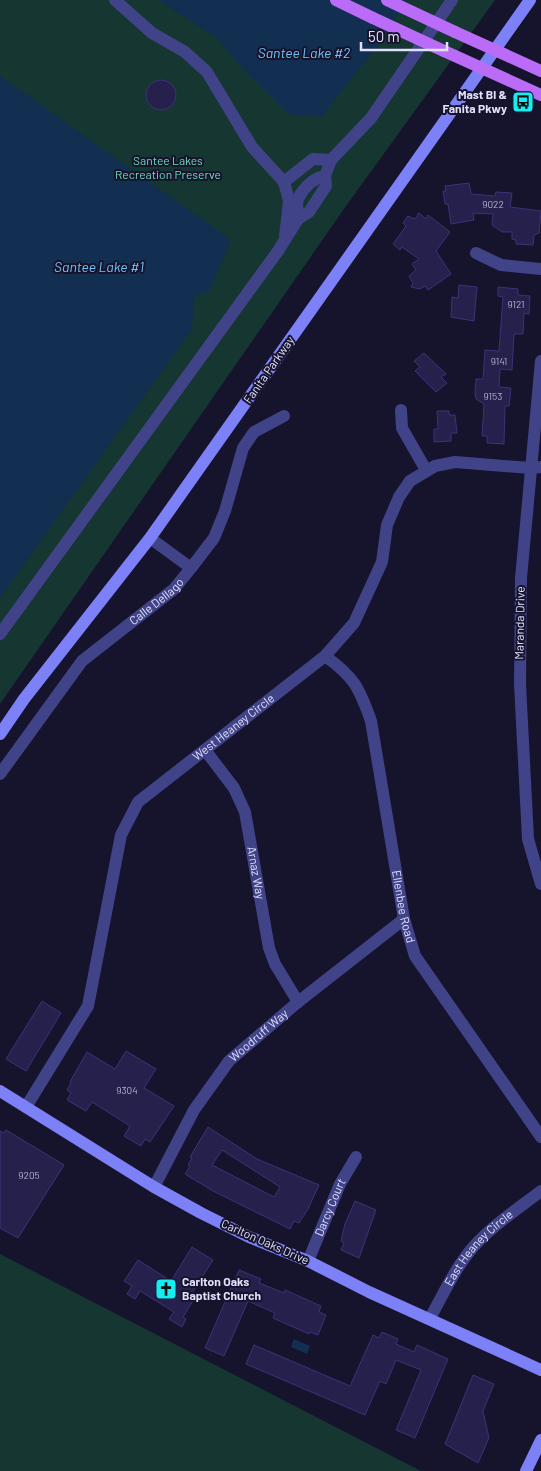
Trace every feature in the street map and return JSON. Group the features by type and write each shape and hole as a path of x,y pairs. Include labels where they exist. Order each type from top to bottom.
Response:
{"main road":[{"path":"336,0 541,95"},
{"path":"387,0 541,71"}],"street":[{"path":"115,0 152,33 185,52 207,72 252,147 267,166 284,182 289,201 284,242"},
{"path":"0,634 284,242 298,219 309,212 326,186 325,176 331,160 371,118 452,0"},
{"name":"Fanita Parkway","path":"0,734 24,699 150,538 530,0"},
{"path":"284,182 313,159 331,160"},
{"path":"476,253 501,265 541,269"},
{"name":"Maranda Drive","path":"541,362 536,467 521,578 520,684 528,839 541,884"},
{"path":"401,410 402,428 426,470"},
{"name":"Calle Dellago","path":"0,774 82,661 174,589 191,568 214,538 225,511 243,448 254,432 284,416"},
{"name":"West Heaney Circle","path":"26,1107 88,1006 121,835 138,802 326,656 354,623 382,562 387,525 399,496 410,481 426,470 455,462 536,467"},
{"path":"150,538 191,568"},
{"name":"Ellenbee Road","path":"326,656 347,672 361,691 371,721 404,919 416,956 422,969 541,1137"},
{"name":"Arnaz Way","path":"205,750 234,788 245,812 269,948 275,964 298,1002"},
{"name":"Woodruff Way","path":"154,1187 194,1110 229,1061 298,1002 404,919"},
{"name":"Carlton Oaks Drive","path":"0,1091 154,1187 249,1237 308,1261 369,1292 430,1318 541,1370"},
{"name":"Darcy Court","path":"308,1261 340,1184 356,1157"},
{"name":"East Heaney Circle","path":"430,1318 458,1268 475,1245 496,1225 541,1191"},
{"path":"526,1471 541,1440"}],"green space":[{"name":"Santee Lakes Recreation Preserve","path":"0,0 495,0 346,206 0,704"},
{"path":"0,1254 421,1471 0,1471"}],"water":[{"name":"Santee Lake #2","path":"159,0 407,0 376,48 321,117 288,114 246,72 218,39"},
{"name":"Santee Lake #1","path":"0,76 231,240 209,291 194,297 192,329 0,598"},
{"path":"294,1339 310,1346 307,1354 291,1347"}],"building":[{"path":"161,80 167,81 175,89 175,101 167,109 161,110 155,109 147,101 146,95 147,89 155,81"},
{"path":"469,183 471,194 495,196 496,192 512,193 510,207 541,211 539,233 534,235 533,245 516,244 516,240 512,239 512,232 502,232 492,225 493,214 473,213 474,220 451,224 448,204 445,204 443,191 446,191 445,186"},
{"path":"419,213 426,219 428,215 450,232 436,251 451,274 428,290 425,286 420,289 411,287 413,283 409,276 416,270 412,264 419,259 402,247 400,250 393,244 406,226 403,223 408,216 415,219"},
{"path":"459,285 477,287 474,321 451,317 452,297 458,298"},
{"path":"498,287 518,289 518,295 530,296 529,314 524,313 523,334 514,334 512,370 500,369 499,387 511,388 509,406 505,406 504,444 487,443 487,436 482,436 484,404 476,399 475,393 476,379 483,379 485,350 499,351 503,297 498,296"},
{"path":"424,353 446,374 441,377 447,383 436,392 415,371 420,367 414,361"},
{"path":"437,411 449,411 449,415 455,415 457,433 451,433 451,441 434,442 434,429 438,429"},
{"path":"42,1001 61,1013 26,1071 6,1059"},
{"path":"126,1051 156,1069 144,1088 174,1106 150,1142 145,1139 141,1146 124,1136 130,1126 92,1102 86,1111 67,1100 71,1093 67,1090 70,1082 87,1052 115,1069"},
{"path":"208,1127 257,1159 319,1185 299,1223 294,1221 290,1229 213,1191 185,1174 190,1166 188,1165 192,1158 190,1157","holes":["222,1150 280,1187 274,1197 212,1165"]},
{"path":"6,1130 64,1165 18,1238 0,1228 0,1131 4,1133"},
{"path":"355,1201 376,1210 359,1258 341,1250 344,1243 341,1241 345,1224"},
{"name":"Carlton Oaks Baptist Church","path":"192,1247 213,1260 192,1293 196,1296 183,1317 186,1319 182,1327 169,1319 174,1312 140,1291 135,1299 127,1294 132,1286 124,1281 138,1260 171,1281"},
{"path":"239,1270 261,1279 259,1283 284,1293 285,1290 321,1306 319,1312 326,1315 318,1335 310,1332 309,1334 273,1318 275,1313 248,1301 224,1356 205,1348"},
{"path":"382,1332 398,1339 396,1344 414,1352 417,1345 448,1359 415,1438 396,1430 421,1370 396,1360 386,1384 380,1381 365,1415 246,1364 254,1345 350,1386 373,1335 379,1338"},
{"path":"473,1375 494,1384 483,1411 489,1438 478,1463 445,1444"}],"place":[{"name":"Mast Bl & Fanita Pkwy","path":"523,102"},
{"name":"Carlton Oaks Baptist Church","path":"166,1289"}]}
